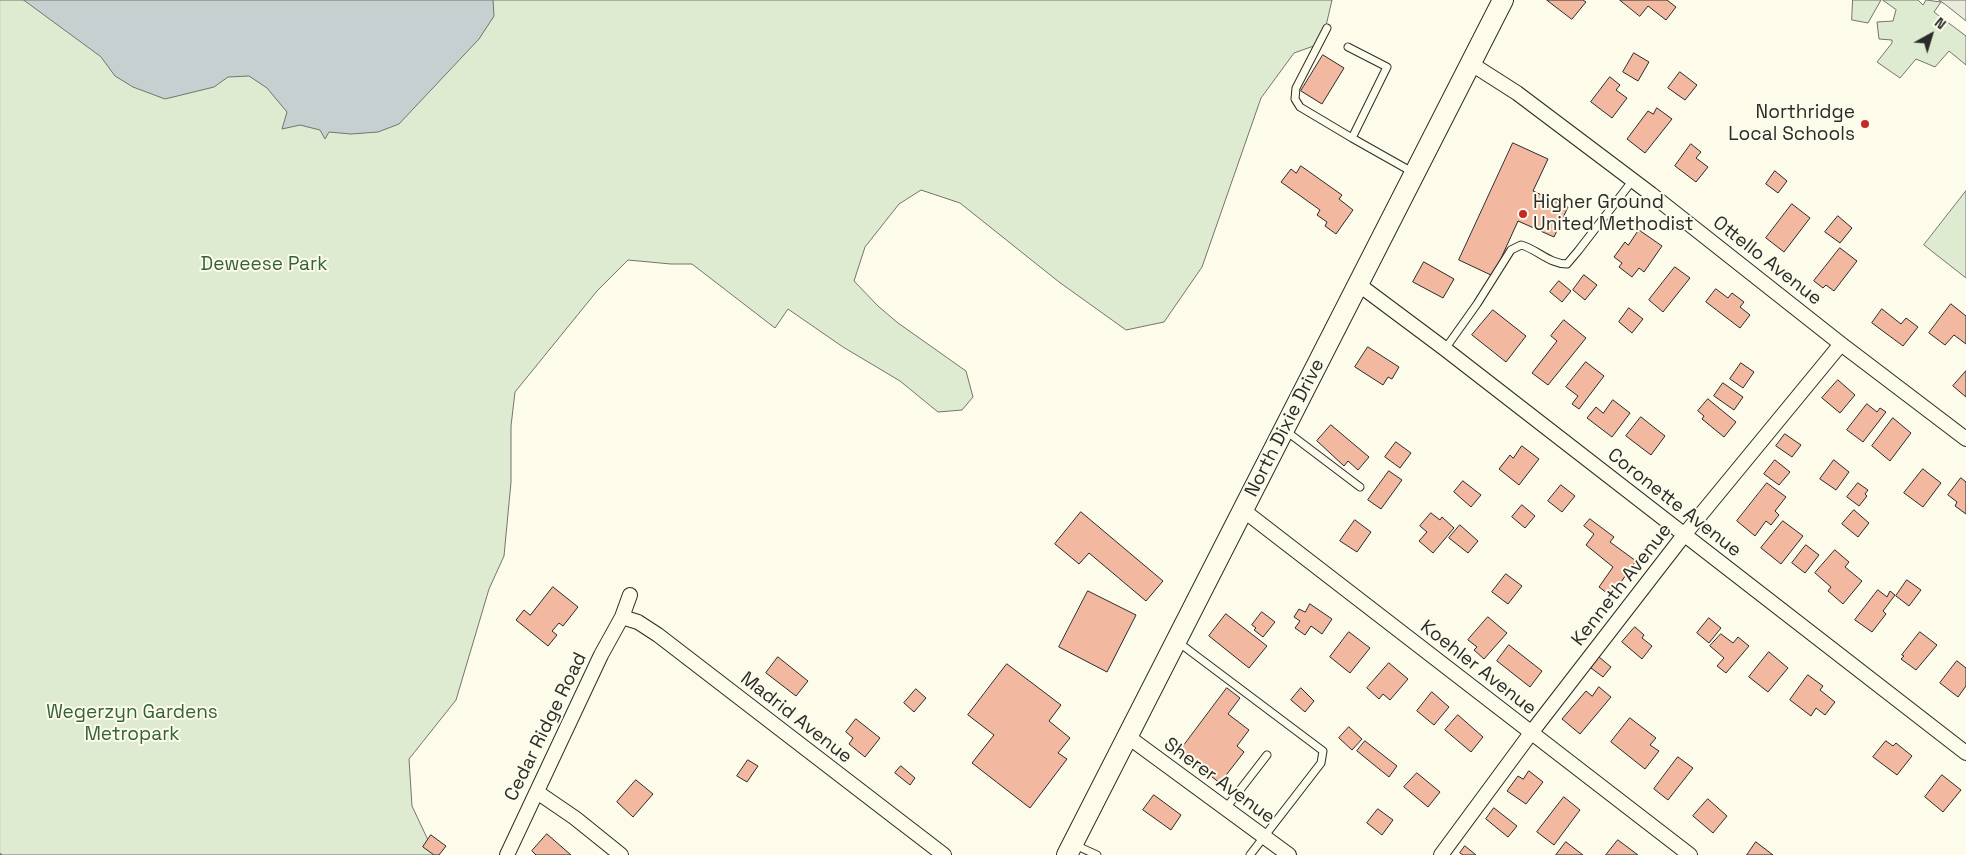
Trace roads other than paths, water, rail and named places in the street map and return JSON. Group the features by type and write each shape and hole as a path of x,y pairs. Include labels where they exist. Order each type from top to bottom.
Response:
{"main road":[{"name":"North Dixie Drive","path":"1070,850 1503,0"}],"street":[{"name":"Ottello Avenue","path":"1470,63 1517,93 1633,180 1841,344 1966,439"},
{"name":"Coronette Avenue","path":"1358,284 1445,349 1966,753"},
{"name":"Kenneth Avenue","path":"1441,855 1531,733 1684,535 1841,344"},
{"name":"Koehler Avenue","path":"1243,510 1690,855"},
{"name":"Cedar Ridge Road","path":"507,855 601,656 622,617 630,595"},
{"name":"Madrid Avenue","path":"622,617 638,622 658,635 944,855"},
{"name":"Sherer Avenue","path":"1127,736 1289,855"},
{"path":"537,792 575,818 621,855"}],"lane":[{"path":"1327,28 1296,88 1296,99 1300,107 1414,174"},
{"path":"1348,47 1387,67 1352,138"},
{"path":"1445,349 1511,250 1521,245 1530,247 1557,264 1567,264 1633,180"},
{"path":"1284,430 1360,487"},
{"path":"1176,640 1323,750 1321,763 1250,855"},
{"path":"1226,808 1267,756"},
{"path":"1070,850 1097,855"}],"place":[{"name":"Northridge Local Schools","path":"1865,124"},
{"name":"Higher Ground United Methodist","path":"1523,214"}],"park label":[{"name":"Deweese Park","path":"264,265"},
{"name":"Wegerzyn Gardens Metropark","path":"132,724"}]}
